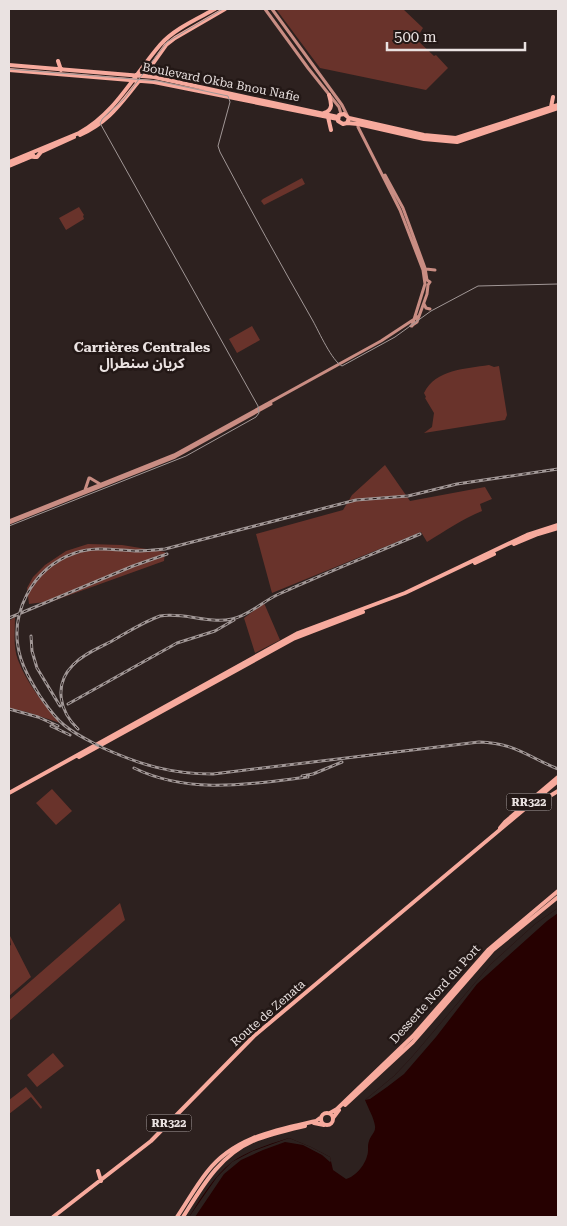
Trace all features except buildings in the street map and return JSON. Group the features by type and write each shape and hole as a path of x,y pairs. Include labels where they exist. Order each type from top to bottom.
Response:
{"main road":[{"path":"35,153 87,128 117,102 136,75 166,39 215,9"},
{"path":"9,164 83,134 100,124 120,106 166,45 226,9"},
{"path":"265,9 339,107 341,124 348,119"},
{"path":"272,9 342,105 348,119"},
{"path":"58,61 61,70"},
{"name":"Boulevard Okba Bnou Nafie","path":"9,66 144,76 339,117"},
{"name":"Boulevard Okba Bnou Nafie","path":"9,70 36,75 133,80 167,84 328,117 339,117"},
{"path":"127,80 130,85"},
{"path":"323,113 327,113 331,108 329,95"},
{"path":"550,107 553,97"},
{"path":"339,117 344,114 348,119 359,123 424,139 457,142 558,106"},
{"path":"359,123 431,137 456,138 558,106"},
{"path":"328,117 331,130"},
{"path":"359,123 374,160 400,210 426,268 424,304 412,326 405,327"},
{"path":"9,522 174,454 274,402 415,321 426,283 408,227"},
{"path":"426,268 435,270"},
{"path":"424,304 426,308 430,309"},
{"path":"9,522 175,457 274,402"},
{"path":"85,490 90,478 101,484"},
{"path":"9,795 306,633 403,597 558,526"},
{"path":"9,795 298,633 402,594 527,535 558,526"},
{"path":"241,668 247,671"},
{"name":"RR322","path":"500,828 504,822 536,800 558,777"},
{"name":"RR322","path":"500,828 558,781"},
{"path":"536,800 558,791"},
{"name":"Route de Zenata","path":"53,1217 151,1141 250,1040 500,828"},
{"name":"Desserte Nord du Port","path":"330,1113 337,1109 413,1036 488,950 558,891"},
{"name":"Desserte Nord du Port","path":"333,1118 337,1112 412,1042 493,950 558,897"},
{"path":"178,1217 208,1170 228,1152 258,1135 316,1121 324,1113 330,1113 333,1118 330,1124 315,1123 255,1140 225,1158 211,1174 183,1217"},
{"path":"320,1118 324,1125"},
{"path":"98,1171 101,1180"}],"shaded area":[{"path":"276,9 403,9 423,28 416,39 434,56 436,55 448,68 426,90 320,68"},
{"path":"302,178 305,184 264,205 261,201 263,199"},
{"path":"79,207 84,215 84,219 66,230 59,218"},
{"path":"252,326 260,340 237,353 229,339"},
{"path":"489,365 499,366 507,415 505,420 424,433 432,427 434,413 424,393 429,385 444,375 461,369"},
{"path":"385,465 410,501 485,487 492,499 480,504 482,511 461,521 427,542 421,532 272,593 256,534 343,510 352,495"},
{"path":"88,544 122,545 165,552 164,561 53,601 29,604 27,588 33,577 45,565 66,551"},
{"path":"264,603 280,640 255,653 244,618"},
{"path":"15,617 15,650 18,660 36,693 60,723 9,708 9,621"},
{"path":"52,789 72,811 56,825 36,803"},
{"path":"120,903 125,920 9,1021 9,1000"},
{"path":"558,908 558,1217 189,1217 203,1195 232,1162 252,1151 289,1138 330,1157 333,1170 346,1179 356,1173 366,1159 368,1143 375,1128 365,1100 394,1076 411,1058 491,964 535,924"},
{"path":"9,934 31,977 9,996 9,946 11,945"},
{"path":"53,1053 64,1066 37,1087 27,1075"},
{"path":"26,1087 42,1107 41,1109 31,1097 9,1114 9,1100"}],"pier":[{"path":"558,908 558,913 477,984 436,1037 404,1074 370,1099 365,1100 394,1076 411,1058 491,964 535,924"},
{"path":"289,1138 330,1157 331,1161 303,1145 285,1142 263,1150 241,1160 224,1174 195,1217 189,1217 217,1177 232,1162 253,1151"}],"tram line":[{"path":"9,526 186,456 256,417 259,413 258,406 100,123 124,99 167,42 223,9"},
{"path":"9,69 158,81 228,96 230,102 218,146 220,152 326,346 342,366 395,337 431,311 478,286 558,284"}],"railway":[{"path":"558,469 457,484 408,496 356,500 165,549 146,551 97,549 75,553 60,560 46,570 35,582 27,595 17,626 21,659 25,669 40,696 57,718 73,732 103,748 156,767 198,774 213,774 479,742 502,745 521,751 558,769"},
{"path":"78,729 63,707 61,690 63,681 73,665 91,652 160,616 178,615 214,620 239,617 279,594 420,534"},
{"path":"9,618 133,566 167,554"},
{"path":"68,704 177,643 215,631 234,620"},
{"path":"31,636 32,651 37,668 60,706"},
{"path":"9,709 38,717 58,726"},
{"path":"51,726 70,735"},
{"path":"302,776 313,774 342,762"},
{"path":"134,768 176,782 198,785 242,784 308,777"}],"district":[{"name":"Carrières Centrales كريان سنطرال","path":"142,356"}]}
